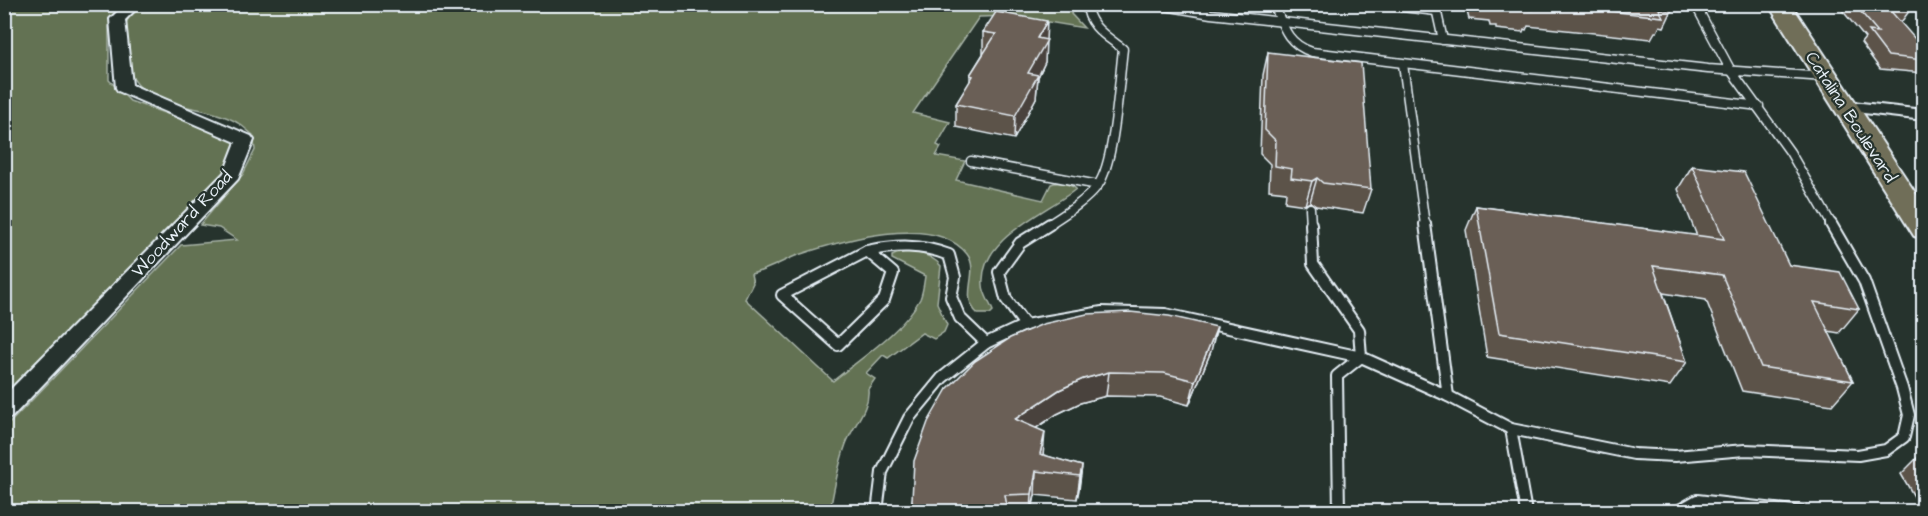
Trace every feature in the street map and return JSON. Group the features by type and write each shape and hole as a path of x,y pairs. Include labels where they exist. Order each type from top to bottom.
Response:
{"main road":[{"name":"Catalina Boulevard","path":"1779,4 1923,229"}],"street":[{"name":"Woodward Road","path":"4,411 232,175 245,140 124,88 117,19 134,4"},
{"path":"1844,106 1923,115"}],"lane":[{"path":"1025,325 1006,299 999,272 1020,243 1070,211 1098,185 1108,166 1123,49 1090,22 1087,4"},
{"path":"1154,4 1211,14 1708,69 1826,77"},
{"path":"1274,4 1291,43 1299,49 1403,64 1759,106"},
{"path":"1377,4 1435,8 1443,40"},
{"path":"877,512 882,472 909,418 942,378 986,343 1025,325 1102,312 1165,314 1361,357 1448,396 1510,429 1634,454 1675,456 1745,450 1858,455 1886,450 1904,436 1909,416 1902,388 1864,281 1790,152 1759,106 1730,69 1695,4"},
{"path":"1403,64 1448,396"},
{"path":"971,161 1098,185"},
{"path":"1310,208 1313,264 1359,330 1361,357"},
{"path":"866,251 893,273 884,300 838,345 782,295 866,251 892,245 930,247 949,255 955,277 951,297 960,318 986,343"},
{"path":"1339,512 1337,376 1361,357"},
{"path":"1510,429 1526,512"},
{"path":"1676,512 1697,500 1803,512"}],"green space":[{"path":"1074,4 1071,14 1084,28 1012,16 979,17 913,113 950,122 937,145 941,147 936,156 965,161 956,180 1043,200 1051,184 1064,184 1076,189 1017,228 992,254 985,268 983,285 993,311 990,314 978,314 972,307 969,292 972,268 967,254 952,241 933,234 910,232 861,237 798,255 751,274 753,283 745,299 833,381 892,333 913,311 920,299 925,276 892,259 892,256 905,252 918,253 931,258 941,266 937,303 947,325 944,332 934,339 922,333 888,358 883,355 866,373 875,379 868,389 864,410 843,452 830,511 5,511 4,429 181,245 237,240 219,228 200,225 243,174 255,150 253,135 238,123 222,115 168,102 152,96 138,85 129,70 124,41 128,19 138,5"},
{"path":"5,5 125,5 109,27 109,80 130,101 199,125 235,142 224,177 5,403"}],"building":[{"path":"1504,4 1534,4 1535,7 1531,7 1532,10 1505,7"},
{"path":"1547,4 1665,4 1668,10 1659,9 1663,17"},
{"path":"1854,4 1901,4 1910,10 1888,8 1923,48 1923,60 1888,56 1869,31 1878,32"},
{"path":"996,12 1047,21 1037,38 1047,40 1028,73 1038,75 1015,116 956,104 973,76 970,75 996,34 983,32"},
{"path":"1268,52 1361,63 1371,189 1323,183 1317,178 1312,181 1291,178 1292,169 1275,166 1276,141 1265,130"},
{"path":"1692,166 1744,172 1789,265 1840,272 1859,309 1814,302 1853,381 1761,367 1722,275 1653,266 1687,362 1499,333 1476,206 1724,239"},
{"path":"1130,312 1169,316 1217,327 1195,381 1164,373 1109,372 1083,379 1059,390 1015,419 1045,432 1040,454 1082,466 1080,476 1036,471 1032,494 1005,495 1008,512 914,512 912,500 914,461 928,422 947,389 975,361 1010,338 1043,324 1087,314"}]}
